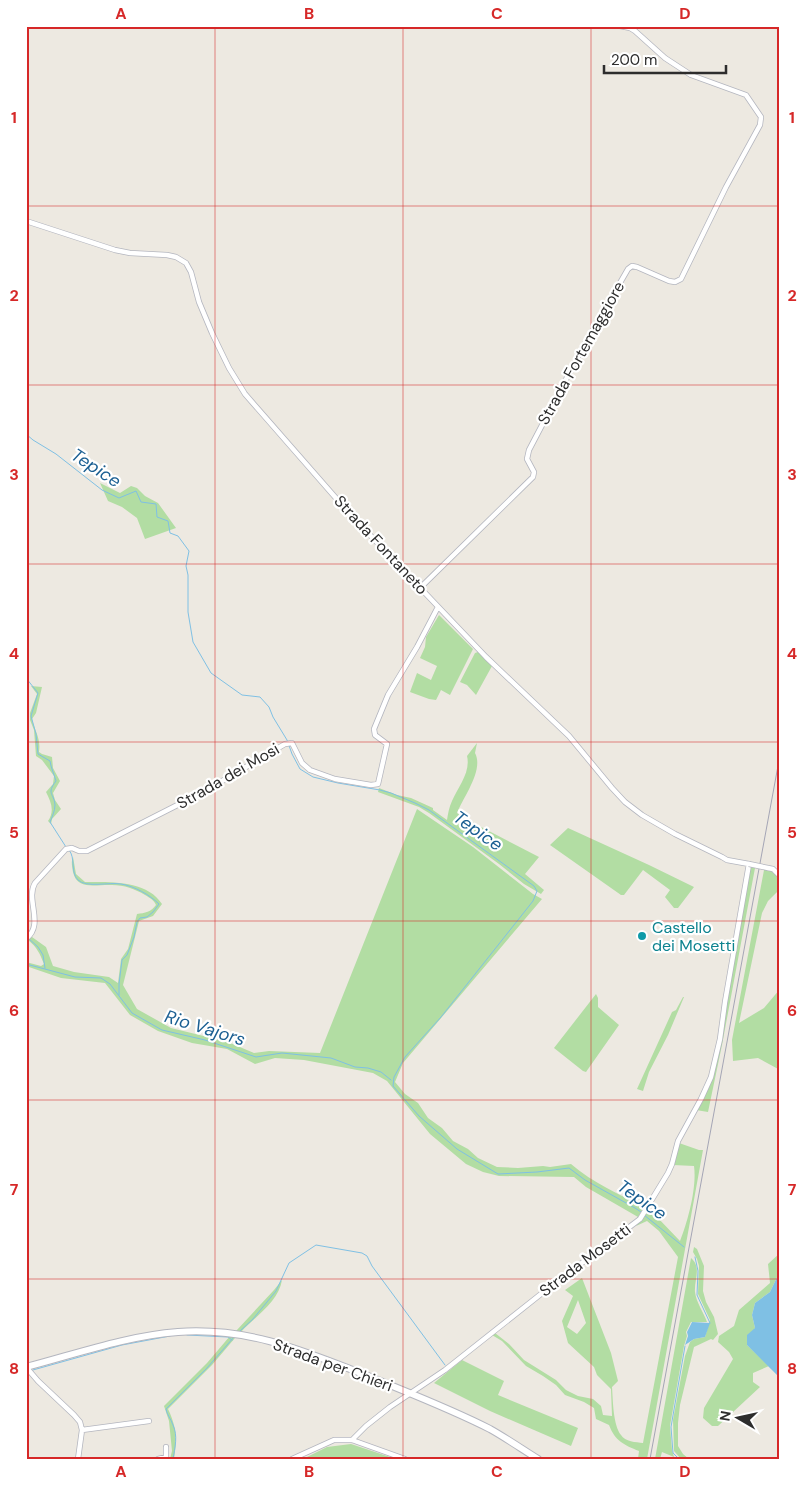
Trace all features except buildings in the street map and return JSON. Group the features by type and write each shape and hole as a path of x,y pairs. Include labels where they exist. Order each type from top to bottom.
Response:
{"main road":[{"name":"Strada per Chieri","path":"26,1367 137,1338 179,1332 218,1332 265,1340 295,1348 459,1414 491,1430 538,1459"}],"street":[{"name":"Strada Fortemaggiore","path":"420,588 532,477 534,472 527,459 529,450 583,347 628,269 632,266 637,267 669,282 675,282 680,278 760,125 761,117 746,95 692,75 665,58 635,31 620,26"},
{"name":"Strada Fontaneto","path":"26,221 116,250 172,256 182,259 191,272 199,302 212,333 229,368 245,394 349,513 491,661 568,736 625,802 650,820 727,860 773,869 780,876"},
{"name":"Strada dei Mosi","path":"28,938 35,922 32,887 66,849 72,848 79,851 87,851 205,791 285,744 292,743 302,763 310,770 335,779 371,785 378,784 387,744 375,735 374,729 388,695 417,647 438,607"},
{"name":"Strada Mosetti","path":"352,1440 366,1426 445,1370 640,1219 668,1173 678,1141 702,1099 711,1077 720,1040 726,994 749,864"},
{"path":"26,1367 80,1422 82,1430 78,1459"},
{"path":"82,1430 149,1421"},
{"path":"292,1459 334,1440 352,1440 405,1459"},
{"path":"158,1459 166,1457 166,1447"}],"green space":[{"path":"100,483 120,493 131,486 137,488 145,496 158,503 176,528 145,539 137,518 122,507 108,501"},
{"path":"439,615 473,649 450,695 441,690 436,700 410,692 417,673 431,680 437,666 420,658 425,647 426,637"},
{"path":"478,652 492,666 476,695 467,685 460,682 475,653"},
{"path":"31,686 42,687 36,713 32,719 38,739 39,752 52,757 53,768 60,781 53,793 61,809 52,819 51,824 48,821 52,806 46,792 53,784 54,776 42,760 36,756 34,730 30,720 30,713 37,694"},
{"path":"477,743 475,775 457,813 539,857 525,874 544,890 541,894 524,884 429,813 419,807 378,792 379,788 411,798 433,808 433,810 447,820 451,803 466,774 467,756"},
{"path":"417,809 473,847 542,899 403,1063 395,1082 405,1094 418,1103 428,1118 442,1128 453,1141 468,1149 478,1158 497,1167 550,1167 571,1164 597,1183 644,1207 638,1217 586,1187 574,1177 499,1176 483,1172 466,1164 430,1134 387,1081 373,1073 304,1060 275,1058 255,1064 227,1049 192,1043 158,1031 130,1015 105,983 61,978 26,966 26,962 41,966 44,964 34,945 28,940 32,937 46,947 53,966 74,972 109,977 118,983 121,959 128,949 137,914 148,912 156,905 149,897 129,888 116,885 88,885 79,882 73,872 73,857 76,874 85,882 137,886 147,890 162,904 153,916 139,921 123,985 137,1009 171,1028 228,1042 254,1053 269,1051 320,1053"},
{"path":"568,828 694,887 678,908 674,908 665,897 670,890 643,870 624,895 621,895 550,845"},
{"path":"750,867 755,868 708,1112 696,1110 711,1081"},
{"path":"764,870 770,870 780,879 780,889 768,901 762,913 739,1023 764,1008 780,989 780,1070 758,1058 733,1061 732,1040"},
{"path":"596,994 598,1007 619,1025 586,1072 554,1048"},
{"path":"683,997 668,1035 649,1072 643,1091 637,1089 672,1012 676,1010"},
{"path":"679,1143 703,1150 647,1459 638,1459 639,1451 621,1442 614,1435 609,1425 596,1419 594,1408 565,1395 556,1385 526,1366 502,1341 492,1335 495,1333 524,1360 556,1380 566,1390 578,1396 593,1399 601,1406 603,1415 612,1416 611,1389 597,1375 594,1367 568,1343 562,1321 573,1296 565,1290 582,1278 611,1353 618,1381 612,1387 618,1431 625,1439 643,1443 678,1257 659,1231 647,1221 636,1226 647,1212 657,1217 680,1241 691,1204 695,1174 694,1166 673,1165","holes":["578,1300 586,1323 577,1334 567,1327"]},
{"path":"694,1247 697,1249 704,1266 703,1291 706,1302 714,1317 718,1334 713,1340 711,1339 694,1347 680,1405 678,1423 678,1446 689,1459 681,1459 674,1451 673,1420 685,1356 690,1342 694,1339 705,1337 710,1320 698,1294 699,1266 693,1252"},
{"path":"780,1253 780,1271 770,1292 755,1303 752,1315 755,1328 747,1345 769,1366 753,1373 753,1382 760,1387 718,1426 712,1426 703,1418 704,1408 733,1359 729,1352 718,1342 719,1336 734,1326 739,1310 770,1283 768,1264"},
{"path":"691,1258 697,1270 695,1287 698,1304 707,1322 691,1322 686,1332 687,1336 670,1426 674,1457 662,1452 660,1459 655,1459"},
{"path":"282,1280 276,1295 266,1308 241,1332 236,1331 274,1290"},
{"path":"230,1336 235,1338 212,1365 168,1409 175,1428 176,1439 174,1459 170,1459 172,1451 169,1421 164,1406 207,1363"},
{"path":"462,1360 504,1381 498,1395 578,1428 571,1446 490,1411 434,1383"},
{"path":"351,1444 390,1457 390,1459 303,1459 327,1447"}],"water":[{"path":"780,1271 780,1372 777,1375 747,1345 747,1335 755,1328 752,1315 755,1303 770,1292"},
{"path":"692,1322 710,1323 705,1337 694,1339 685,1345 688,1336 687,1332"}],"waterway":[{"name":"Tepice","path":"26,434 56,454 102,490 119,498 136,491 141,502 156,504 157,517 168,521 170,533 178,536 189,551 186,566 188,575 188,612 193,642 211,673 242,695 260,697 269,707 300,769 313,777 380,790 415,803 429,810 534,886 537,891 533,901 441,1017 405,1057 394,1077 393,1086 419,1116 457,1149 498,1174 569,1168 585,1180 641,1212"},
{"path":"26,678 38,693 31,716 36,734 38,754 50,761 56,781 51,789 55,805 50,822 66,847"},
{"path":"69,850 73,869 78,880 86,884 126,885 142,891 159,904 147,917 140,918 137,922 127,955 122,960 119,995"},
{"path":"28,938 38,947 43,955 45,968"},
{"name":"Rio Vajors","path":"26,964 75,977 101,978 110,984 132,1013 162,1030 205,1040 256,1057 282,1053 331,1058 355,1067 381,1072 391,1080"},
{"name":"Tepice","path":"644,1215 684,1247"},
{"path":"240,1331 253,1319 276,1291 289,1263 316,1245 362,1253 367,1256 372,1266 445,1365"},
{"name":"Tepice","path":"695,1257 698,1271 697,1295 710,1323"},
{"path":"187,1335 228,1337 232,1340"},
{"path":"33,1370 122,1345 170,1336"},
{"path":"173,1459 176,1442 175,1429 166,1409 207,1368 234,1337"},
{"name":"Tepice","path":"679,1459 673,1453 671,1427 685,1346"}],"railway":[{"path":"650,1459 780,755"}],"place":[{"name":"Castello dei Mosetti","path":"642,936"}]}
